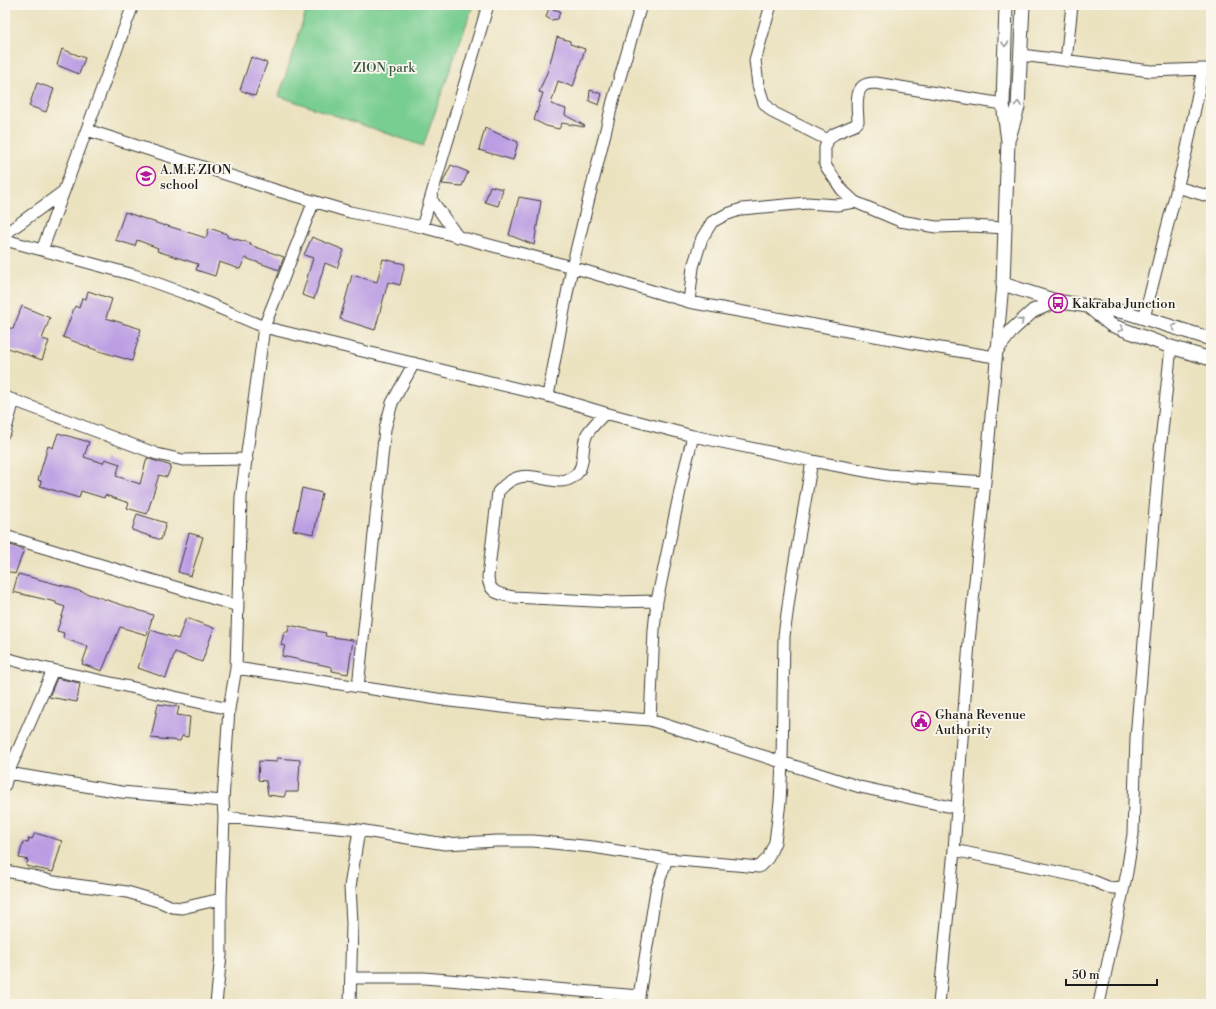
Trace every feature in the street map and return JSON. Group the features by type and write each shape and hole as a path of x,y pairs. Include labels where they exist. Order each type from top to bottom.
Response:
{"street":[{"path":"42,250 133,5"},
{"path":"422,227 488,5"},
{"path":"548,396 572,267 613,101 641,5"},
{"path":"771,5 755,60 758,85 764,103 774,113 828,140"},
{"path":"939,1004 954,850 969,642 985,482 1002,284 1008,141 1003,104 1006,5"},
{"path":"1008,141 1018,107 1023,5"},
{"path":"1066,61 1072,5"},
{"path":"1021,55 1151,71 1207,69 1144,318"},
{"path":"1003,104 876,83 867,84 862,87 857,100 858,122 855,125 834,134 828,140 825,148 825,165 842,190 854,202 900,221 936,227 972,226 1005,228"},
{"path":"87,130 350,212 422,227 572,267 689,302 940,348 996,354"},
{"path":"1177,187 1211,197"},
{"path":"5,234 64,191"},
{"path":"431,199 458,237"},
{"path":"216,1004 221,955 221,899 224,817 223,801 229,709 236,668 241,497 264,327 314,201"},
{"path":"689,302 693,267 697,250 702,238 712,222 718,218 725,214 742,209 807,203 837,205 854,202"},
{"path":"5,240 134,275 184,293 264,327 548,396 605,413 693,436 886,475 985,482"},
{"path":"1002,284 1056,301 1125,312 1211,339"},
{"path":"996,354 1013,329 1033,311 1056,301"},
{"path":"1089,307 1110,325 1170,346 1211,358"},
{"path":"1099,1004 1128,872 1133,834 1136,738 1170,346"},
{"path":"358,687 385,429 392,403 414,363"},
{"path":"5,432 9,398 157,454 183,460 247,459"},
{"path":"605,413 587,435 584,444 581,467 577,474 571,478 558,481 531,476 517,477 508,482 498,492 488,585 492,590 513,597 613,602 657,601"},
{"path":"650,720 654,630 657,601 693,436"},
{"path":"224,817 359,830 445,844 497,841 533,841 593,847 667,859 759,867 768,858 775,842 780,802 782,763 784,636 791,584 812,461"},
{"path":"5,536 238,606"},
{"path":"5,658 229,709"},
{"path":"236,668 450,701 547,712 650,720 860,787 956,808"},
{"path":"5,786 8,773 53,670"},
{"path":"8,773 122,792 223,801"},
{"path":"350,1004 352,923 350,887 359,830"},
{"path":"954,850 1086,878 1108,887 1113,888 1124,885"},
{"path":"351,978 424,978 639,1000 656,890 667,859"},
{"path":"5,871 54,882 127,892 161,902 172,908 182,908 221,899"}],"green space":[{"name":"ZION park","path":"308,5 473,5 423,146 279,96"}],"building":[{"path":"549,8 560,11 558,19 551,20 546,17"},
{"path":"557,37 570,41 570,44 585,49 573,87 558,81 551,104 566,109 565,115 585,126 584,127 562,123 559,129 546,126 534,120 543,93 539,92 548,70"},
{"path":"62,49 85,58 79,74 57,65"},
{"path":"251,57 267,63 255,96 240,90"},
{"path":"37,83 54,89 46,112 29,106"},
{"path":"590,90 602,94 599,105 589,101"},
{"path":"485,128 518,142 513,160 479,150"},
{"path":"451,165 468,172 462,186 442,184"},
{"path":"490,186 503,189 498,206 485,202"},
{"path":"519,197 541,201 534,245 509,235"},
{"path":"125,212 206,238 209,228 227,234 227,237 251,243 250,245 284,257 279,270 245,258 240,269 219,262 215,276 196,270 198,264 157,251 158,248 137,240 135,246 115,240"},
{"path":"312,237 344,250 337,268 325,263 314,299 302,295 313,258 304,255"},
{"path":"383,259 405,264 400,285 388,282 375,330 340,319 352,275 377,282"},
{"path":"88,291 112,299 106,318 141,329 132,361 96,350 63,337 75,306 79,308 82,298 86,299"},
{"path":"22,306 50,318 42,339 49,341 42,360 5,347 5,326 13,329"},
{"path":"58,433 89,442 84,457 103,463 105,459 120,464 116,476 140,484 147,458 171,466 167,477 159,475 147,514 127,508 129,503 105,495 104,498 81,491 79,498 40,486 41,481 38,480 48,446 53,448"},
{"path":"302,488 322,493 314,534 293,530"},
{"path":"137,514 166,523 161,540 132,530"},
{"path":"189,533 203,537 191,576 178,572"},
{"path":"5,543 24,550 15,574 5,570"},
{"path":"18,574 64,586 153,615 147,635 120,627 102,671 82,664 88,647 63,638 64,633 57,631 65,607 56,604 56,602 13,592"},
{"path":"186,618 214,628 202,662 175,652 166,678 138,668 151,630 178,639"},
{"path":"289,625 326,633 325,636 353,640 348,674 332,671 332,667 282,656 285,646 281,645 284,632 288,632"},
{"path":"57,678 80,683 77,702 49,697"},
{"path":"158,704 179,707 177,715 190,717 188,737 182,736 180,741 151,738"},
{"path":"277,758 300,760 298,792 286,792 284,797 268,795 266,781 258,780 259,761 277,762"},
{"path":"35,833 62,841 53,872 26,866 28,860 19,858 23,842 28,843 29,838 32,839"}],"place":[{"name":"A.M.E ZION school","path":"146,176"},
{"name":"Kakraba Junction","path":"1058,303"},
{"name":"Ghana Revenue Authority","path":"921,721"}]}
